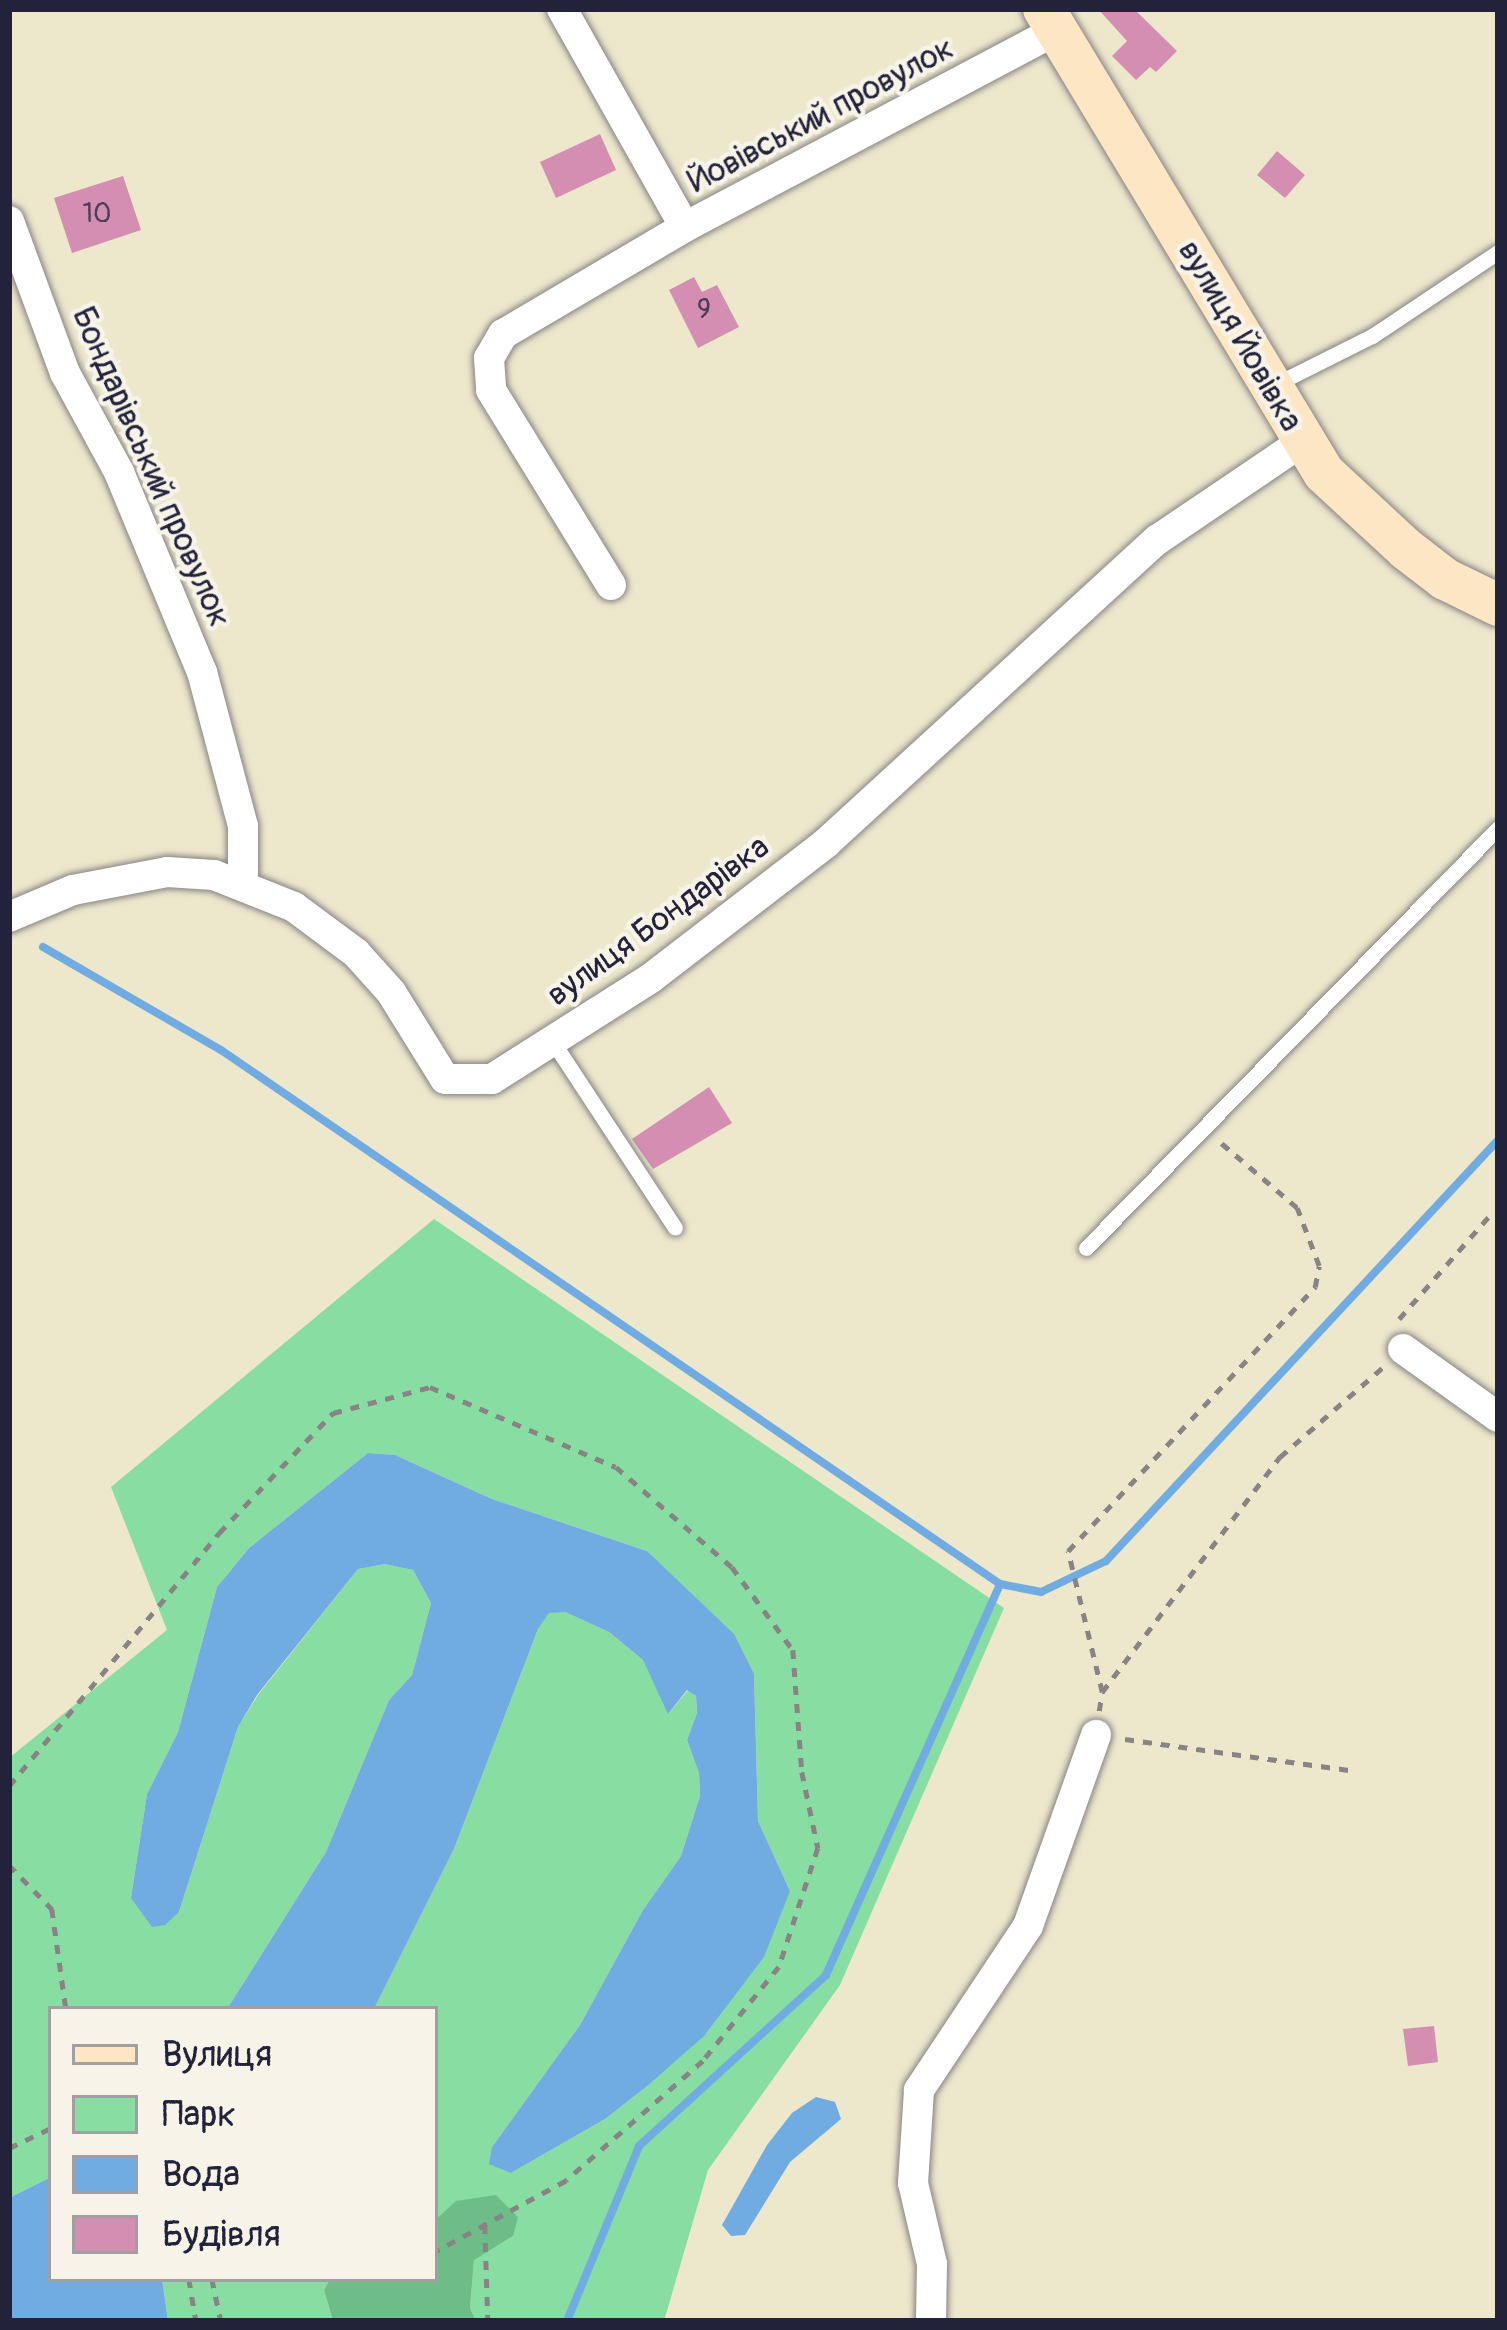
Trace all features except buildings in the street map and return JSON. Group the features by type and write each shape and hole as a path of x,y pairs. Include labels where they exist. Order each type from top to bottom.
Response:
{"street":[{"name":"Йовівський провулок","path":"562,9 686,227"},
{"name":"Йовівський провулок","path":"611,585 491,390 489,358 503,334 1049,21"},
{"name":"вулиця Йовівка","path":"1049,21 1233,315 1302,442 1357,508 1406,549 1445,579 1498,605"},
{"name":"Бондарівський провулок","path":"9,221 65,373 119,472 202,672 242,826 243,886"},
{"name":"вулиця Бондарівка","path":"9,917 73,890 167,872 214,875 294,908 356,953 391,992 446,1079 492,1079 651,978 826,842 1157,540 1302,442"},
{"path":"1403,1349 1498,1418"},
{"path":"931,2321 932,2264 913,2183 919,2090 1028,1926 1096,1735"}],"lane":[{"path":"1272,386 1372,336 1498,252"},
{"path":"1087,1248 1498,828"},
{"path":"553,1042 675,1228"}],"path":[{"path":"1204,1130 1297,1208 1319,1266 1315,1287 1067,1551 1084,1635 1102,1692 1096,1735 1348,1769"},
{"path":"1102,1692 1280,1457 1403,1349 1395,1324 1490,1215"},
{"path":"9,1786 219,1533 333,1414 430,1387 616,1467 732,1567 793,1650 802,1772 818,1848 779,1967 703,2061 566,2181 438,2250"},
{"path":"9,1865 52,1909 66,2006"},
{"path":"9,2148 48,2129"},
{"path":"485,2225 488,2321"},
{"path":"190,2282 196,2321"},
{"path":"213,2282 221,2321"}],"green space":[{"path":"434,1219 1004,1608 840,1985 708,2170 664,2321 476,2321 470,2308 474,2259 513,2236 457,2201 438,2217 438,2006 376,2006 454,1849 538,1629 549,1612 565,1612 609,1632 643,1660 669,1713 688,1690 696,1696 697,1713 687,1740 699,1773 700,1796 681,1856 643,1910 580,2025 492,2147 511,2173 605,2119 646,2087 790,1891 758,1821 754,1674 647,1551 492,1499 395,1455 368,1453 249,1548 217,1587 178,1732 147,1794 131,1898 179,1912 238,1727 258,1695 358,1569 385,1564 413,1570 431,1603 412,1675 389,1700 326,1852 229,2006 48,2006 48,2178 9,2198 9,1758 167,1630 111,1487"},
{"path":"496,2195 518,2217 513,2236 474,2260 470,2308 476,2321 333,2321 324,2290 328,2282 438,2282 438,2217 456,2201"},
{"path":"162,2282 328,2282 324,2290 333,2321 168,2321"}],"water":[{"path":"368,1453 395,1455 492,1499 647,1551 734,1634 754,1674 758,1821 790,1891 764,1957 704,2036 646,2087 605,2119 511,2173 489,2164 492,2147 580,2025 643,1910 681,1856 700,1796 699,1773 687,1740 697,1713 696,1696 687,1690 668,1714 643,1660 609,1632 565,1612 549,1613 538,1629 454,1849 376,2006 229,2006 326,1852 389,1700 412,1675 431,1603 413,1570 385,1564 358,1569 257,1695 238,1727 179,1912 165,1925 152,1927 131,1898 147,1794 178,1732 217,1587 249,1548"},
{"path":"816,2097 835,2102 841,2119 790,2162 745,2235 731,2236 722,2225 767,2145 792,2113"},
{"path":"48,2178 48,2282 162,2282 168,2321 9,2321 9,2198"}],"waterway":[{"path":"43,947 221,1050 1000,1584 1041,1592 1106,1561 1498,1140"},
{"path":"567,2321 639,2146 826,1975 1000,1584"}]}
